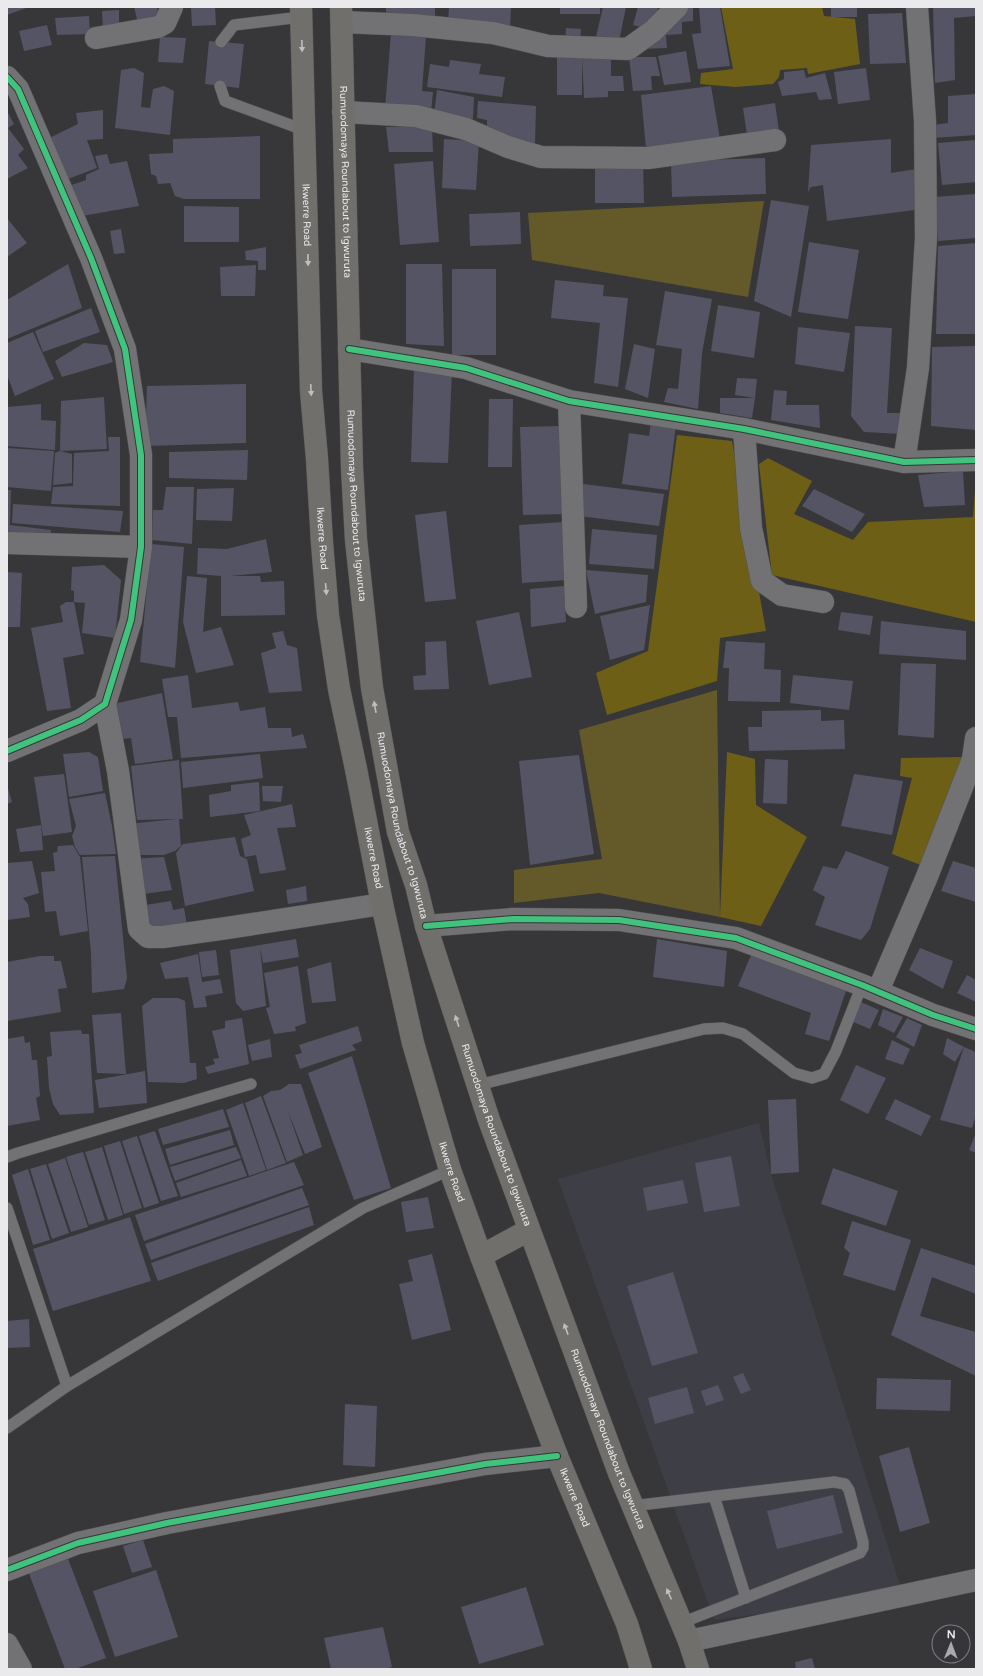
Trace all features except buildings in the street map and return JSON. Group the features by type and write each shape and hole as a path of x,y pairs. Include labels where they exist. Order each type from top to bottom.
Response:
{"main road":[{"name":"Ikwerre Road","path":"301,12 311,391 328,615 339,689 382,904 413,1043 450,1170 557,1456 627,1624 641,1669"},
{"name":"Rumuodomaya Roundabout to Igwuruta","path":"341,15 352,468 356,540 372,688 398,832 416,885 426,926 489,1120 632,1506 685,1632 698,1669"},
{"path":"481,1256 529,1230"}],"street":[{"path":"96,38 158,28 165,23 172,7"},
{"path":"341,15 413,25 492,33 548,46 628,49 653,31 677,7"},
{"path":"904,462 918,368 926,238 925,121 917,7"},
{"path":"7,77 18,89 91,258 125,349 141,455 140,547 131,620 105,704 118,771 139,929 148,937 163,937 382,904"},
{"path":"343,112 416,116 466,129 508,147 541,157 648,158 775,140"},
{"path":"349,349 466,368 569,402 744,429 904,462 976,460"},
{"path":"569,402 576,607"},
{"path":"744,429 751,528 762,581 782,595 823,602"},
{"path":"7,543 140,547"},
{"path":"7,751 81,720 105,704"},
{"path":"870,988 926,879 973,759 976,738"},
{"path":"426,926 513,919 619,920 736,938 870,988 933,1015 976,1029"},
{"path":"7,1570 78,1543 167,1523 484,1464 557,1456"},
{"path":"685,1632 976,1580"},
{"path":"7,1644 21,1669"}],"lane":[{"path":"221,42 234,25 301,12"},
{"path":"220,86 225,101 304,130"},
{"path":"478,1085 704,1029 724,1028 743,1034 794,1073 812,1078 824,1074 870,988"},
{"path":"7,1157 251,1084"},
{"path":"7,1428 67,1386 363,1208 450,1170"},
{"path":"7,1208 67,1386"},
{"path":"632,1506 834,1482 845,1484 849,1490 863,1542 863,1548 860,1553 746,1598 685,1632"},
{"path":"714,1496 746,1598"}],"shaded area":[{"path":"721,7 822,7 824,16 855,19 860,64 808,74 807,68 780,70 779,77 773,84 735,87 700,84 701,73 733,69"},
{"path":"764,201 748,297 532,260 528,213"},
{"path":"677,435 732,441 766,631 720,638 717,681 607,715 596,673 648,651"},
{"path":"768,458 812,481 794,514 853,540 868,522 973,517 976,476 976,622 772,575 759,464"},
{"path":"717,690 720,917 599,893 514,903 514,870 602,859 579,730"},
{"path":"727,752 755,759 756,805 807,837 761,926 720,917"},
{"path":"965,757 926,867 892,854 912,778 900,776 901,758"},
{"path":"759,1123 771,1174 903,1595 714,1620 558,1179"}],"cycle path":[{"path":"7,77 18,89 91,258 125,349 141,455 141,547 131,620 105,704 81,720 7,751"},
{"path":"349,349 466,368 569,401 744,429 904,462 976,460"},
{"path":"426,926 513,919 619,920 736,938 862,985 933,1015 976,1029"},
{"path":"7,1570 78,1543 167,1523 485,1464 557,1456"}]}
